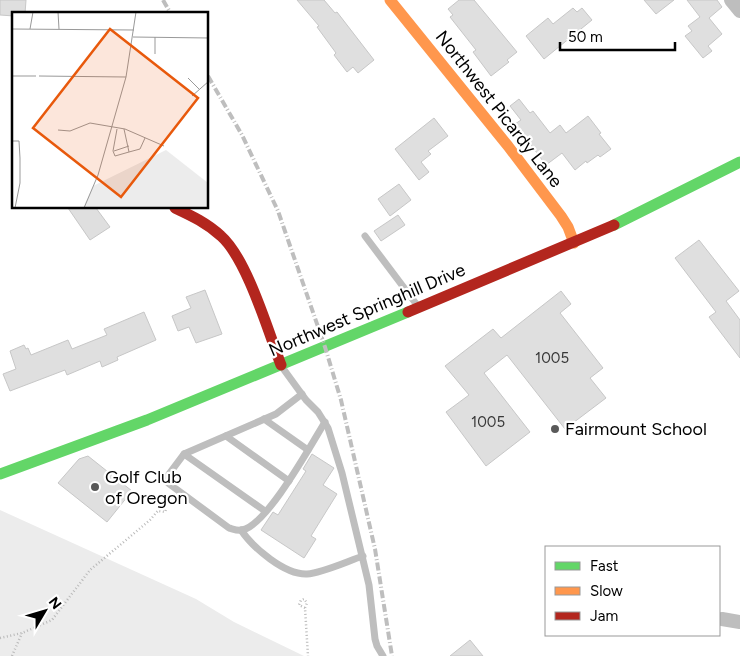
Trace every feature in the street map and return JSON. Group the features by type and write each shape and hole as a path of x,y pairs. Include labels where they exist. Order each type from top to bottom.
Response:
{"main road":[{"name":"Northwest Picardy Lane","path":"390,0 508,146 561,216 568,227 574,243"},
{"name":"Northwest Springhill Drive","path":"0,474 147,420 574,243 632,217 740,162"},
{"path":"177,209 203,221 222,236 232,247 252,287 281,365"}],"street":[{"path":"731,0 740,11"},
{"path":"722,619 740,622"}],"lane":[{"path":"365,236 419,308"},
{"path":"281,365 325,422 342,473 363,556 369,585 375,639 383,656"},
{"path":"302,394 276,414 184,454 166,478 168,483 230,528 241,530 249,528 281,494 325,422"},
{"path":"264,419 308,450"},
{"path":"226,436 289,481"},
{"path":"184,454 265,511"},
{"path":"241,530 256,548 293,572 308,574 363,556"}],"path":[{"path":"0,638 22,633 52,620 90,570 150,520 159,510"},
{"path":"305,608 308,656"},
{"path":"12,656 22,633"}],"shaded area":[{"path":"0,510 196,599 234,622 304,656 0,656"}],"building":[{"path":"0,0 26,0 25,12 12,12 12,16 0,15"},
{"path":"297,0 324,0 335,13 337,12 374,60 358,73 353,67 347,72 334,55 336,53 317,27 319,26"},
{"path":"459,0 474,0 517,52 507,60 509,62 491,76 473,52 476,50 450,17 453,15 448,9"},
{"path":"644,0 674,0 656,14"},
{"path":"687,0 717,0 722,7 709,18 722,34 708,46 712,51 703,58 685,36 692,31 688,26 700,17"},
{"path":"573,8 577,12 582,8 592,20 544,59 526,36 548,18 553,24"},
{"path":"519,99 530,113 533,111 550,133 560,125 566,133 588,116 611,149 600,157 598,155 587,163 586,161 575,170 562,153 546,165 515,124 521,120 510,106"},
{"path":"434,118 448,136 428,151 431,154 421,162 429,172 419,180 395,149"},
{"path":"399,184 411,200 390,216 378,199"},
{"path":"69,209 97,209 110,227 90,240"},
{"path":"398,215 405,225 381,241 374,231"},
{"path":"699,240 739,291 726,301 740,320 740,358 709,317 716,312 675,258"},
{"path":"205,290 222,334 196,343 189,327 178,331 172,316 191,308 186,297"},
{"path":"561,291 571,304 560,313 603,368 590,378 606,398 565,429 507,355 484,373 530,432 486,466 446,412 469,395 445,366 493,329 501,338"},
{"path":"144,312 156,340 117,357 118,360 102,367 100,361 67,375 65,370 10,391 3,374 16,369 10,351 24,345 26,349 28,348 31,355 68,340 72,349 107,335 104,329"},
{"path":"312,454 334,468 323,485 337,494 311,536 316,539 304,558 261,530 273,512 278,515 306,471 303,469"},
{"name":"Golf Club of Oregon","path":"88,456 132,491 107,522 58,483 79,459"},
{"path":"470,640 483,656 450,656"}],"railway":[{"path":"163,0 170,12"},
{"path":"209,78 242,135 278,211 325,347 341,400 375,549 392,656"}],"traffic: fast":[{"path":"614,225 740,162"},
{"path":"0,474 147,420 408,312"}],"traffic: slow":[{"path":"390,0 508,146 561,216 568,227 574,243"}],"traffic: jam":[{"path":"177,209 210,227 231,247 240,261 256,296 281,365"},
{"path":"408,312 614,225"}],"place":[{"name":"Fairmount School","path":"555,429"},
{"name":"Golf Club of Oregon","path":"95,487"}]}
